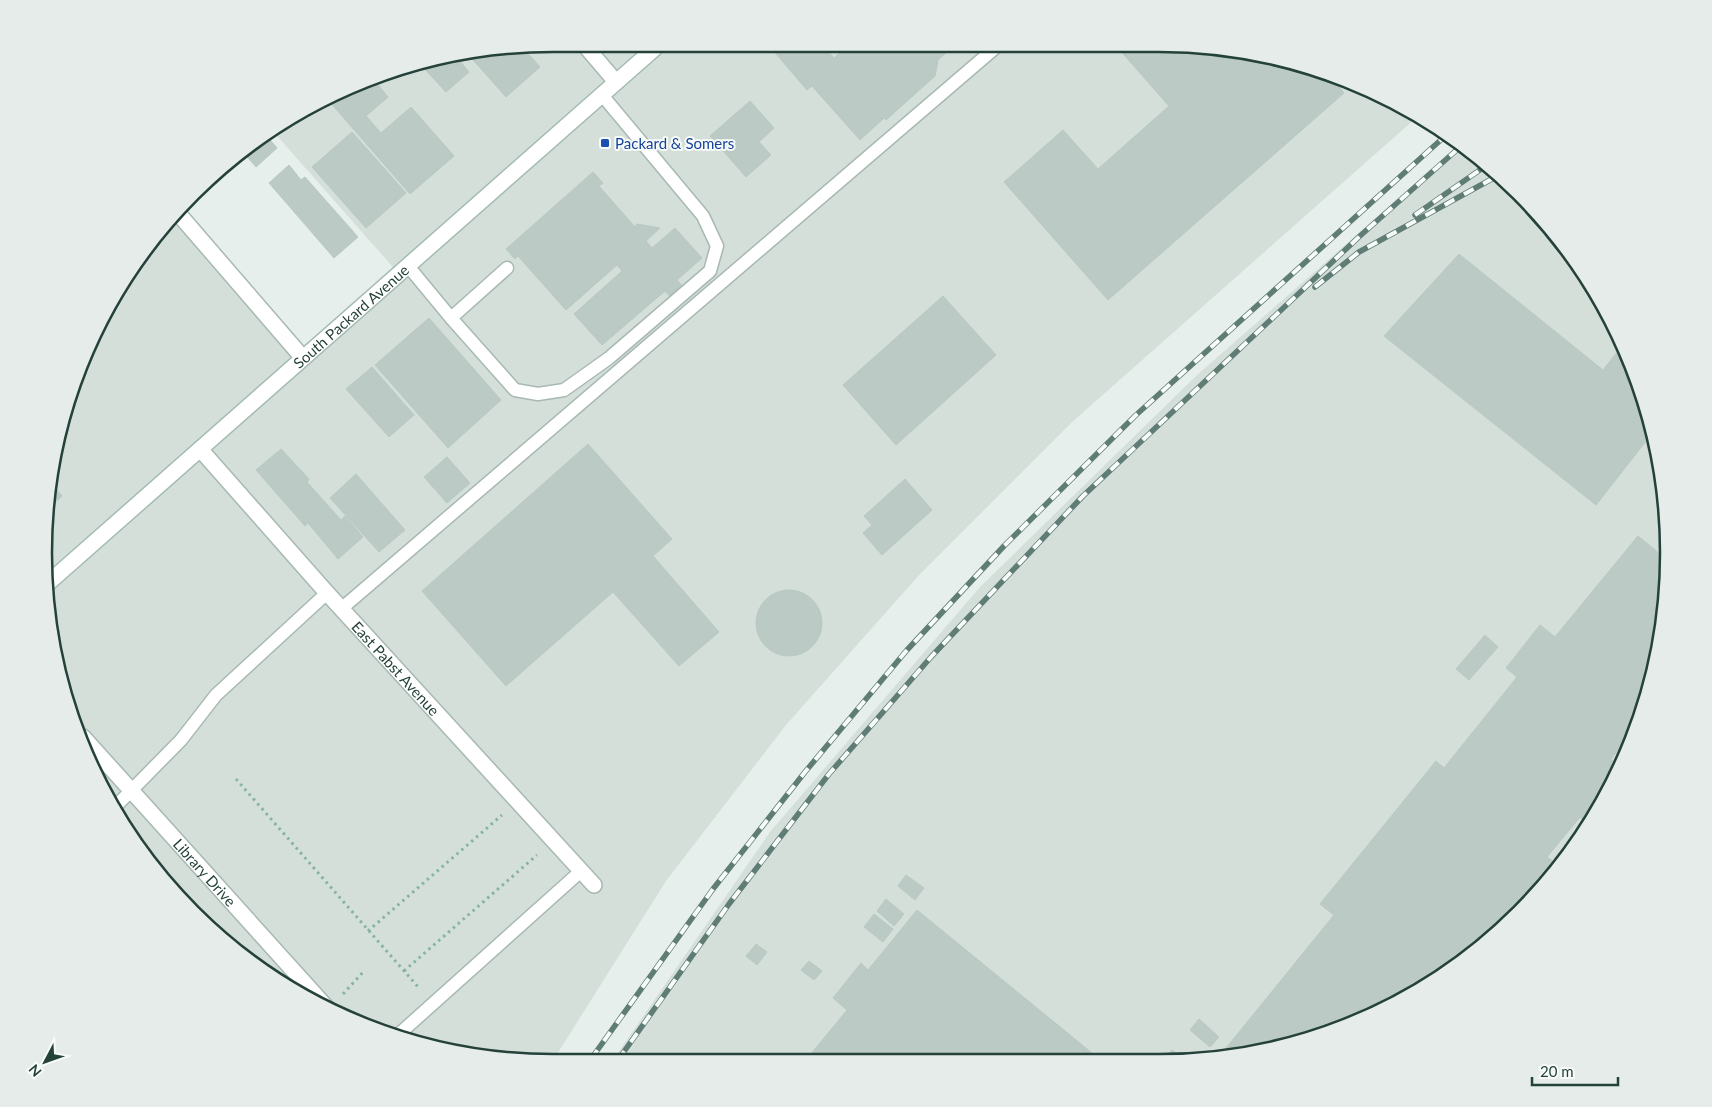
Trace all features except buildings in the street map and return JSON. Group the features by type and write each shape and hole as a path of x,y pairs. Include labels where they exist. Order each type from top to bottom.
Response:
{"street":[{"path":"590,52 616,82"},
{"name":"South Packard Avenue","path":"54,578 650,52"},
{"path":"181,218 303,358"},
{"name":"East Pabst Avenue","path":"200,449 341,609 594,885"},
{"name":"Library Drive","path":"93,749 330,1002"}],"lane":[{"path":"341,609 990,52"},
{"path":"408,266 451,318 516,390 538,394 564,390 609,358 710,271 717,246 703,216 602,95"},
{"path":"451,318 508,268"},
{"path":"119,803 181,740 216,695 327,593"},
{"path":"402,1031 581,871"}],"path":[{"path":"236,779 432,1004"},
{"path":"368,931 504,814 509,820"},
{"path":"404,971 538,853"},
{"path":"333,1003 365,970"}],"shaded area":[{"path":"554,52 1158,52 1191,54 1256,62 1320,79 1380,104 1412,122 1071,423 920,574 786,725 666,881 557,1054 521,1053 456,1045 392,1028 332,1003 303,987 275,970 223,930 177,884 137,832 120,804 104,775 79,715 62,651 57,619 52,554 57,488 70,424 79,392 104,332 137,275 177,223 182,218 303,358 399,274 277,136 332,104 392,79 456,62 488,57"},
{"path":"1454,149 1513,199 1535,223 1575,275 1608,332 1633,392 1642,424 1655,488 1660,554 1658,586 1650,651 1633,715 1621,745 1608,775 1575,832 1535,884 1489,930 1437,970 1409,987 1380,1003 1320,1028 1256,1045 1224,1050 1158,1054 617,1054 770,832 980,587 1197,375"}],"railway":[{"path":"595,1054 713,889 805,772 907,650 1004,546 1136,415 1441,140"},
{"path":"622,1054 729,904 829,774 931,657 1083,496 1361,235 1456,151"},
{"path":"1415,215 1480,170"},
{"path":"1315,287 1359,252 1491,179"}],"place":[{"name":"Packard & Somers","path":"605,143"}]}
